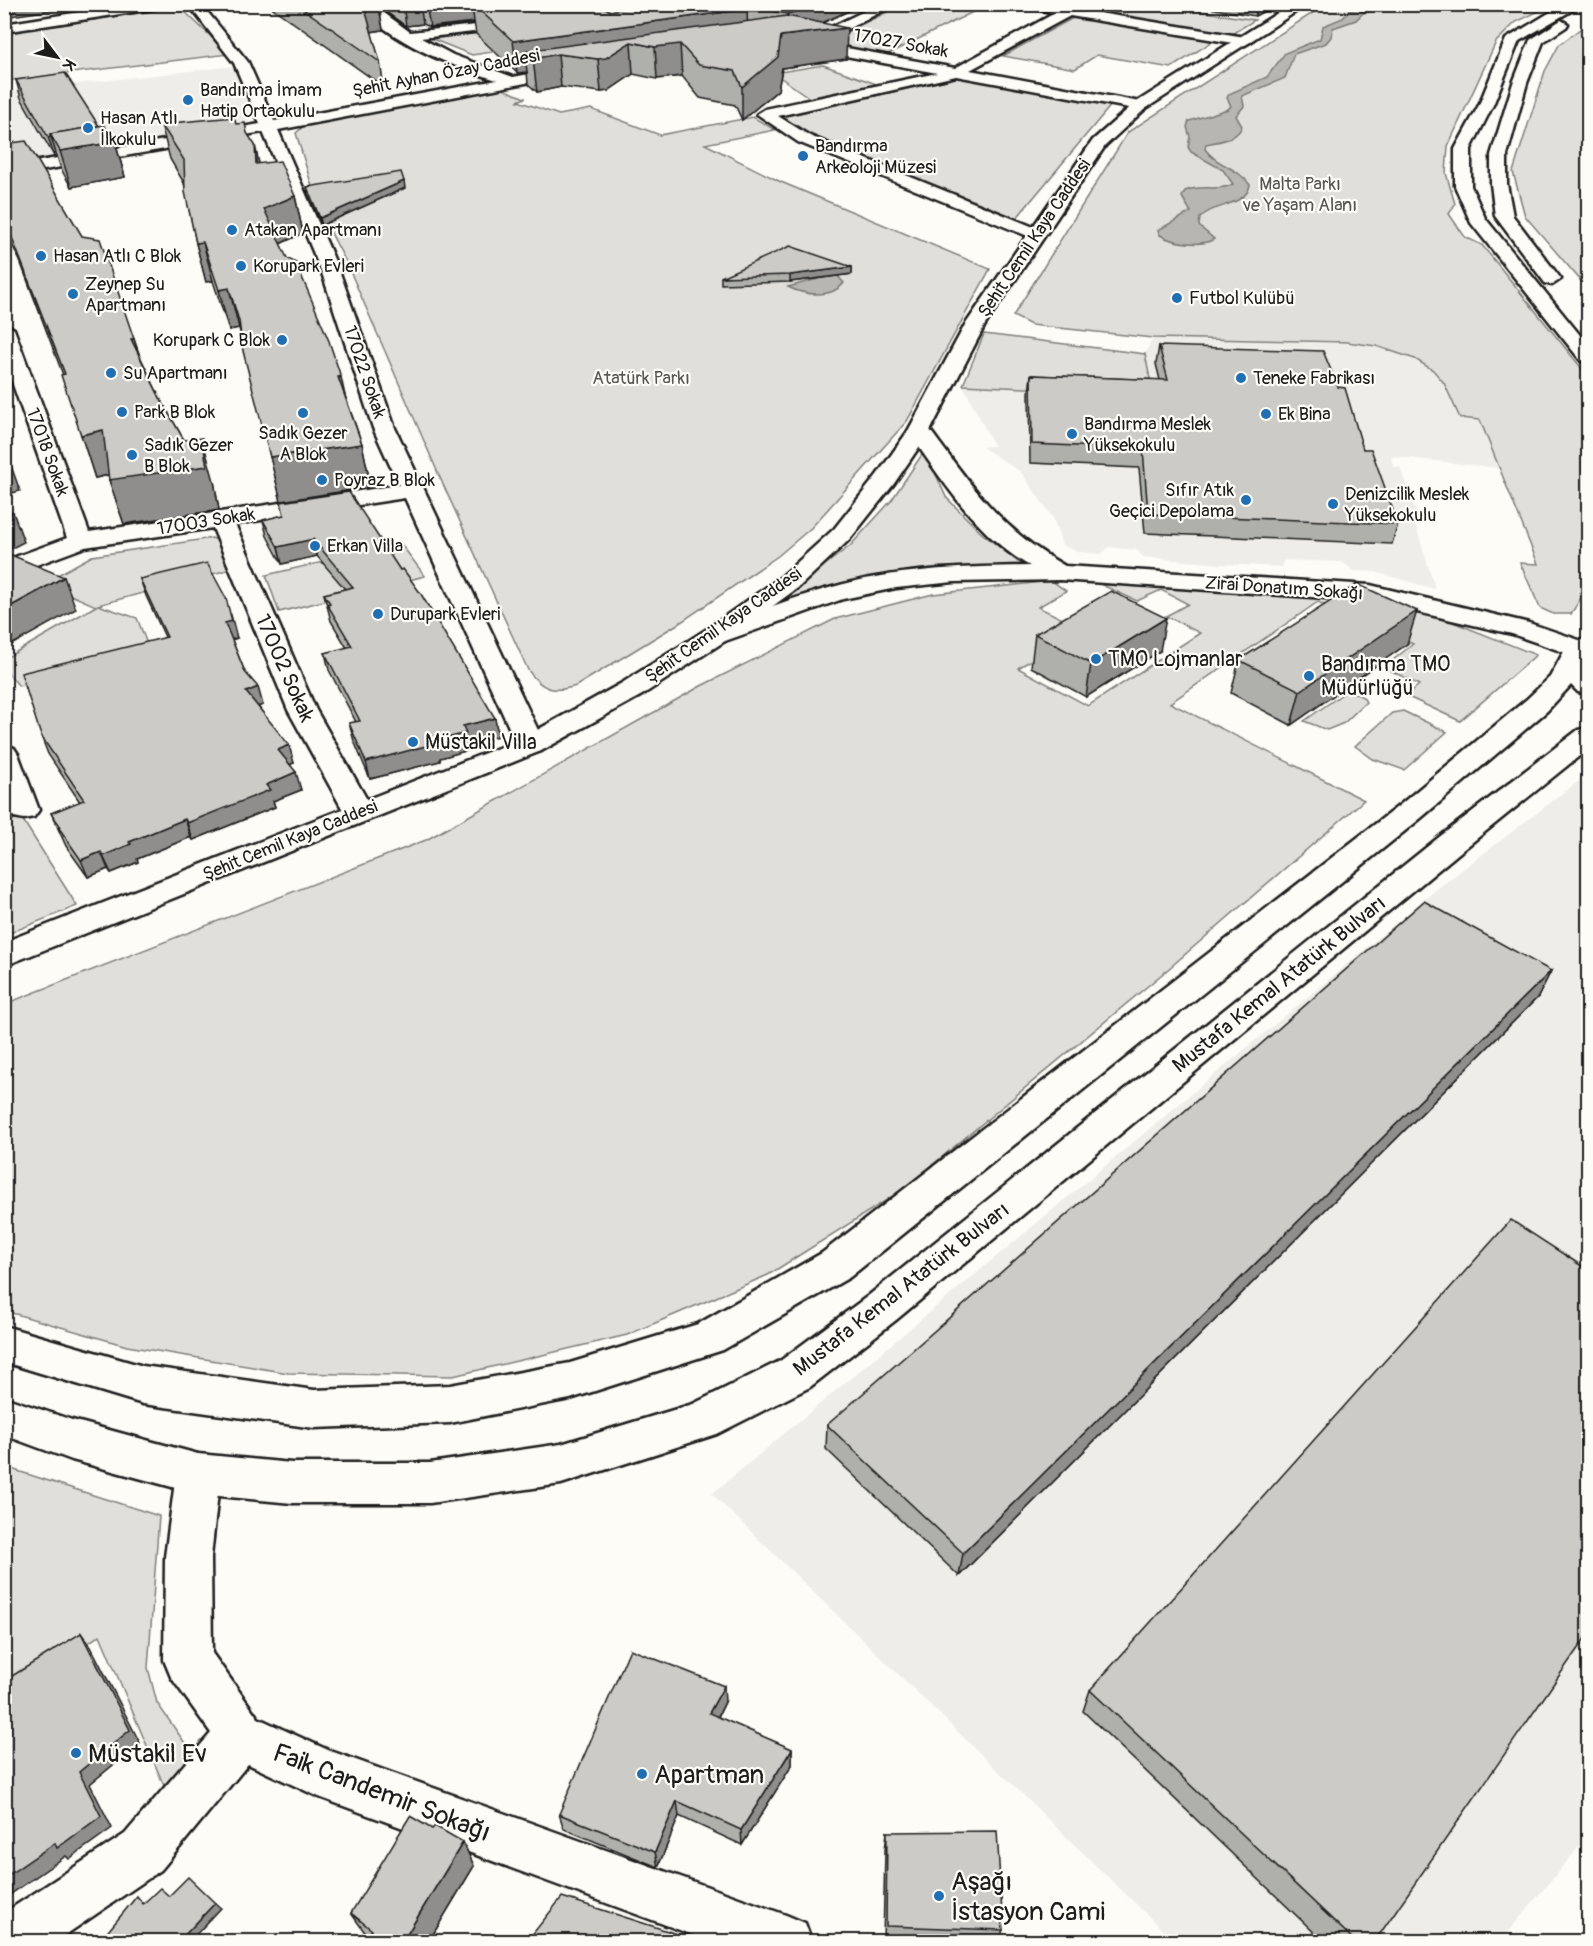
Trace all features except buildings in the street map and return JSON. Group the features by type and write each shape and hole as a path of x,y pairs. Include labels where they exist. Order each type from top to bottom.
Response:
{"main road":[{"path":"4,28 159,4"},
{"name":"17022 Sokak","path":"194,4 241,62 331,273 384,428 531,745"},
{"path":"363,4 406,36 445,58 512,80"},
{"name":"17027 Sokak","path":"890,4 829,33 787,41 1140,106"},
{"path":"1022,4 1245,41"},
{"path":"1035,234 804,139 765,114 907,85 957,72 1082,4"},
{"name":"Şehit Cemil Kaya Caddesi","path":"4,955 531,745 632,689 716,635 790,582 842,534 885,480 919,431 975,325 1084,161 1114,127 1140,106 1302,4"},
{"path":"1577,4 1557,12 1513,39 1486,105 1463,149 1463,186 1477,219 1588,357"},
{"path":"1559,288 1504,216 1499,183 1499,155 1520,83 1537,40 1551,29 1588,11"},
{"path":"406,36 537,21"},
{"name":"Şehit Ayhan Özay Caddesi","path":"4,172 267,127 512,80 592,68"},
{"name":"17018 Sokak","path":"4,328 80,541"},
{"name":"Zirai Donatım Sokağı","path":"919,431 985,518 1026,554 1060,573"},
{"name":"17003 Sokak","path":"4,570 80,541 413,490"},
{"name":"17002 Sokak","path":"221,519 302,710 359,812"},
{"name":"Zirai Donatım Sokağı","path":"716,635 837,593 896,581 954,575 1060,573 1370,593 1437,607 1503,625 1541,643 1582,657"},
{"path":"4,1344 143,1384 314,1409 450,1404 570,1381 709,1338 836,1265 1412,811 1537,705 1582,657"},
{"name":"Mustafa Kemal Atatürk Bulvarı","path":"4,1416 72,1440 198,1474 292,1483 430,1483 561,1464 702,1420 795,1374 882,1308 1449,845 1588,736"},
{"path":"4,754 24,810"},
{"name":"Faik Candemir Sokağı","path":"198,1474 188,1557 188,1660 241,1735 319,1772 786,1941"},
{"path":"8,1941 143,1852 241,1735"}],"shaded area":[{"path":"1400,5 1363,13 1356,20 1333,28 1331,37 1326,43 1294,54 1285,78 1242,96 1244,106 1236,116 1242,126 1240,131 1227,139 1206,144 1205,149 1215,159 1245,179 1250,185 1247,192 1236,201 1206,213 1200,218 1199,226 1214,239 1202,243 1187,243 1160,235 1158,230 1191,212 1182,197 1185,191 1233,184 1223,170 1191,152 1188,147 1189,121 1228,109 1231,106 1227,98 1229,94 1267,77 1285,53 1320,39 1323,26 1343,18 1349,10"},
{"path":"241,67 252,119 244,124 5,166 5,92"},
{"path":"836,274 844,283 832,292 817,294 788,287"},
{"path":"1153,337 1361,344 1403,354 1433,370 1444,383 1460,418 1480,419 1499,468 1391,456 1393,467 1400,467 1417,515 1413,516 1435,589 1375,572 1354,571 1342,562 1283,560 1282,567 1220,564 1143,557 1137,550 1109,547 1101,554 1079,552 1062,545 1053,518 1021,472 982,447 994,446 963,385 1152,394 1145,354"},
{"path":"1588,774 1588,1836 1500,1941 1174,1941 712,1494 1437,889"}],"green space":[{"path":"902,5 987,5 886,55 814,42 831,39"},
{"path":"1095,5 1162,5 1255,20 1230,35 1084,10"},
{"name":"Malta Parkı ve Yaşam Alanı","path":"1325,5 1552,5 1516,22 1496,42 1448,146 1446,173 1455,204 1449,214 1465,237 1482,245 1588,376 1588,587 1571,614 1553,614 1540,608 1520,563 1538,564 1480,420 1460,418 1444,383 1433,370 1415,359 1376,346 1347,342 1153,338 1031,325 1013,316 1128,132"},
{"path":"180,7 229,54 5,81 5,33"},
{"path":"1075,17 1215,40 1171,68 1097,55 1075,69 1003,56"},
{"path":"1588,23 1588,289 1525,216 1513,172 1545,71 1559,45"},
{"path":"504,29 532,46 472,55 432,39"},
{"path":"823,65 885,87 814,101 774,73"},
{"path":"960,77 1112,104 1014,221 854,155 788,124 780,117"},
{"name":"Atatürk Parkı","path":"503,89 525,98 518,101 559,115 591,109 660,135 753,117 775,130 705,144 781,182 990,269 907,421 811,528 778,556 681,622 576,686 561,689 543,686 528,670 441,480 347,264 319,210 296,133 305,125"},
{"path":"984,334 1145,354 1153,394 963,385"},
{"path":"925,450 946,497 979,531 1023,566 940,567 869,576 777,601 850,546 891,501"},
{"path":"212,538 223,543 231,569 98,605 137,618 151,654 19,686 5,670 4,659 96,606 43,583 92,556"},
{"path":"401,544 425,576 279,612 266,575"},
{"path":"1091,580 1402,602 1536,655 1460,721 1406,696 1419,685 1384,667 1413,644 1318,602 1170,703 1364,800 1167,970 901,1191 768,1275 627,1335 453,1376 288,1373 127,1346 5,1311 5,1004 426,840 701,686 835,619 933,594 1052,581 1066,591 1038,607 1083,629 1018,668 1088,706 1200,633 1166,616 1188,604 1161,590 1137,601"},
{"path":"1348,690 1363,697 1366,702 1344,723 1327,730 1304,721"},
{"path":"1403,711 1447,732 1404,770 1373,759 1355,746 1392,713"},
{"path":"21,817 77,906 5,935 5,823"},
{"path":"5,1467 159,1516 148,1668 157,1703 185,1743 191,1760 167,1793 100,1635 5,1697"}],"place":[{"name":"Bandırma İmam Hatip Ortaokulu","path":"188,100"},
{"name":"Hasan Atlı İlkokulu","path":"88,128"},
{"name":"Bandırma Arkeoloji Müzesi","path":"803,156"},
{"name":"Atakan Apartmanı","path":"232,230"},
{"name":"Hasan Atlı C Blok","path":"41,256"},
{"name":"Korupark Evleri","path":"241,266"},
{"name":"Zeynep Su Apartmanı","path":"73,294"},
{"name":"Futbol Kulübü","path":"1177,298"},
{"name":"Korupark C Blok","path":"282,340"},
{"name":"Su Apartmanı","path":"111,373"},
{"name":"Teneke Fabrikası","path":"1241,378"},
{"name":"Park B Blok","path":"122,412"},
{"name":"Sadık Gezer A Blok","path":"303,413"},
{"name":"Ek Bina","path":"1266,414"},
{"name":"Bandırma Meslek Yüksekokulu","path":"1072,434"},
{"name":"Sadık Gezer B Blok","path":"132,455"},
{"name":"Poyraz B Blok","path":"322,480"},
{"name":"Sıfır Atık Geçici Depolama","path":"1246,500"},
{"name":"Denizcilik Meslek Yüksekokulu","path":"1333,504"},
{"name":"Erkan Villa","path":"315,546"},
{"name":"Durupark Evleri","path":"378,614"},
{"name":"TMO Lojmanlar","path":"1096,659"},
{"name":"Bandırma TMO Müdürlüğü","path":"1309,676"},
{"name":"Müstakil Villa","path":"413,742"},
{"name":"Müstakil Ev","path":"76,1753"},
{"name":"Apartman","path":"642,1774"},
{"name":"Aşağı İstasyon Cami","path":"939,1896"}]}
